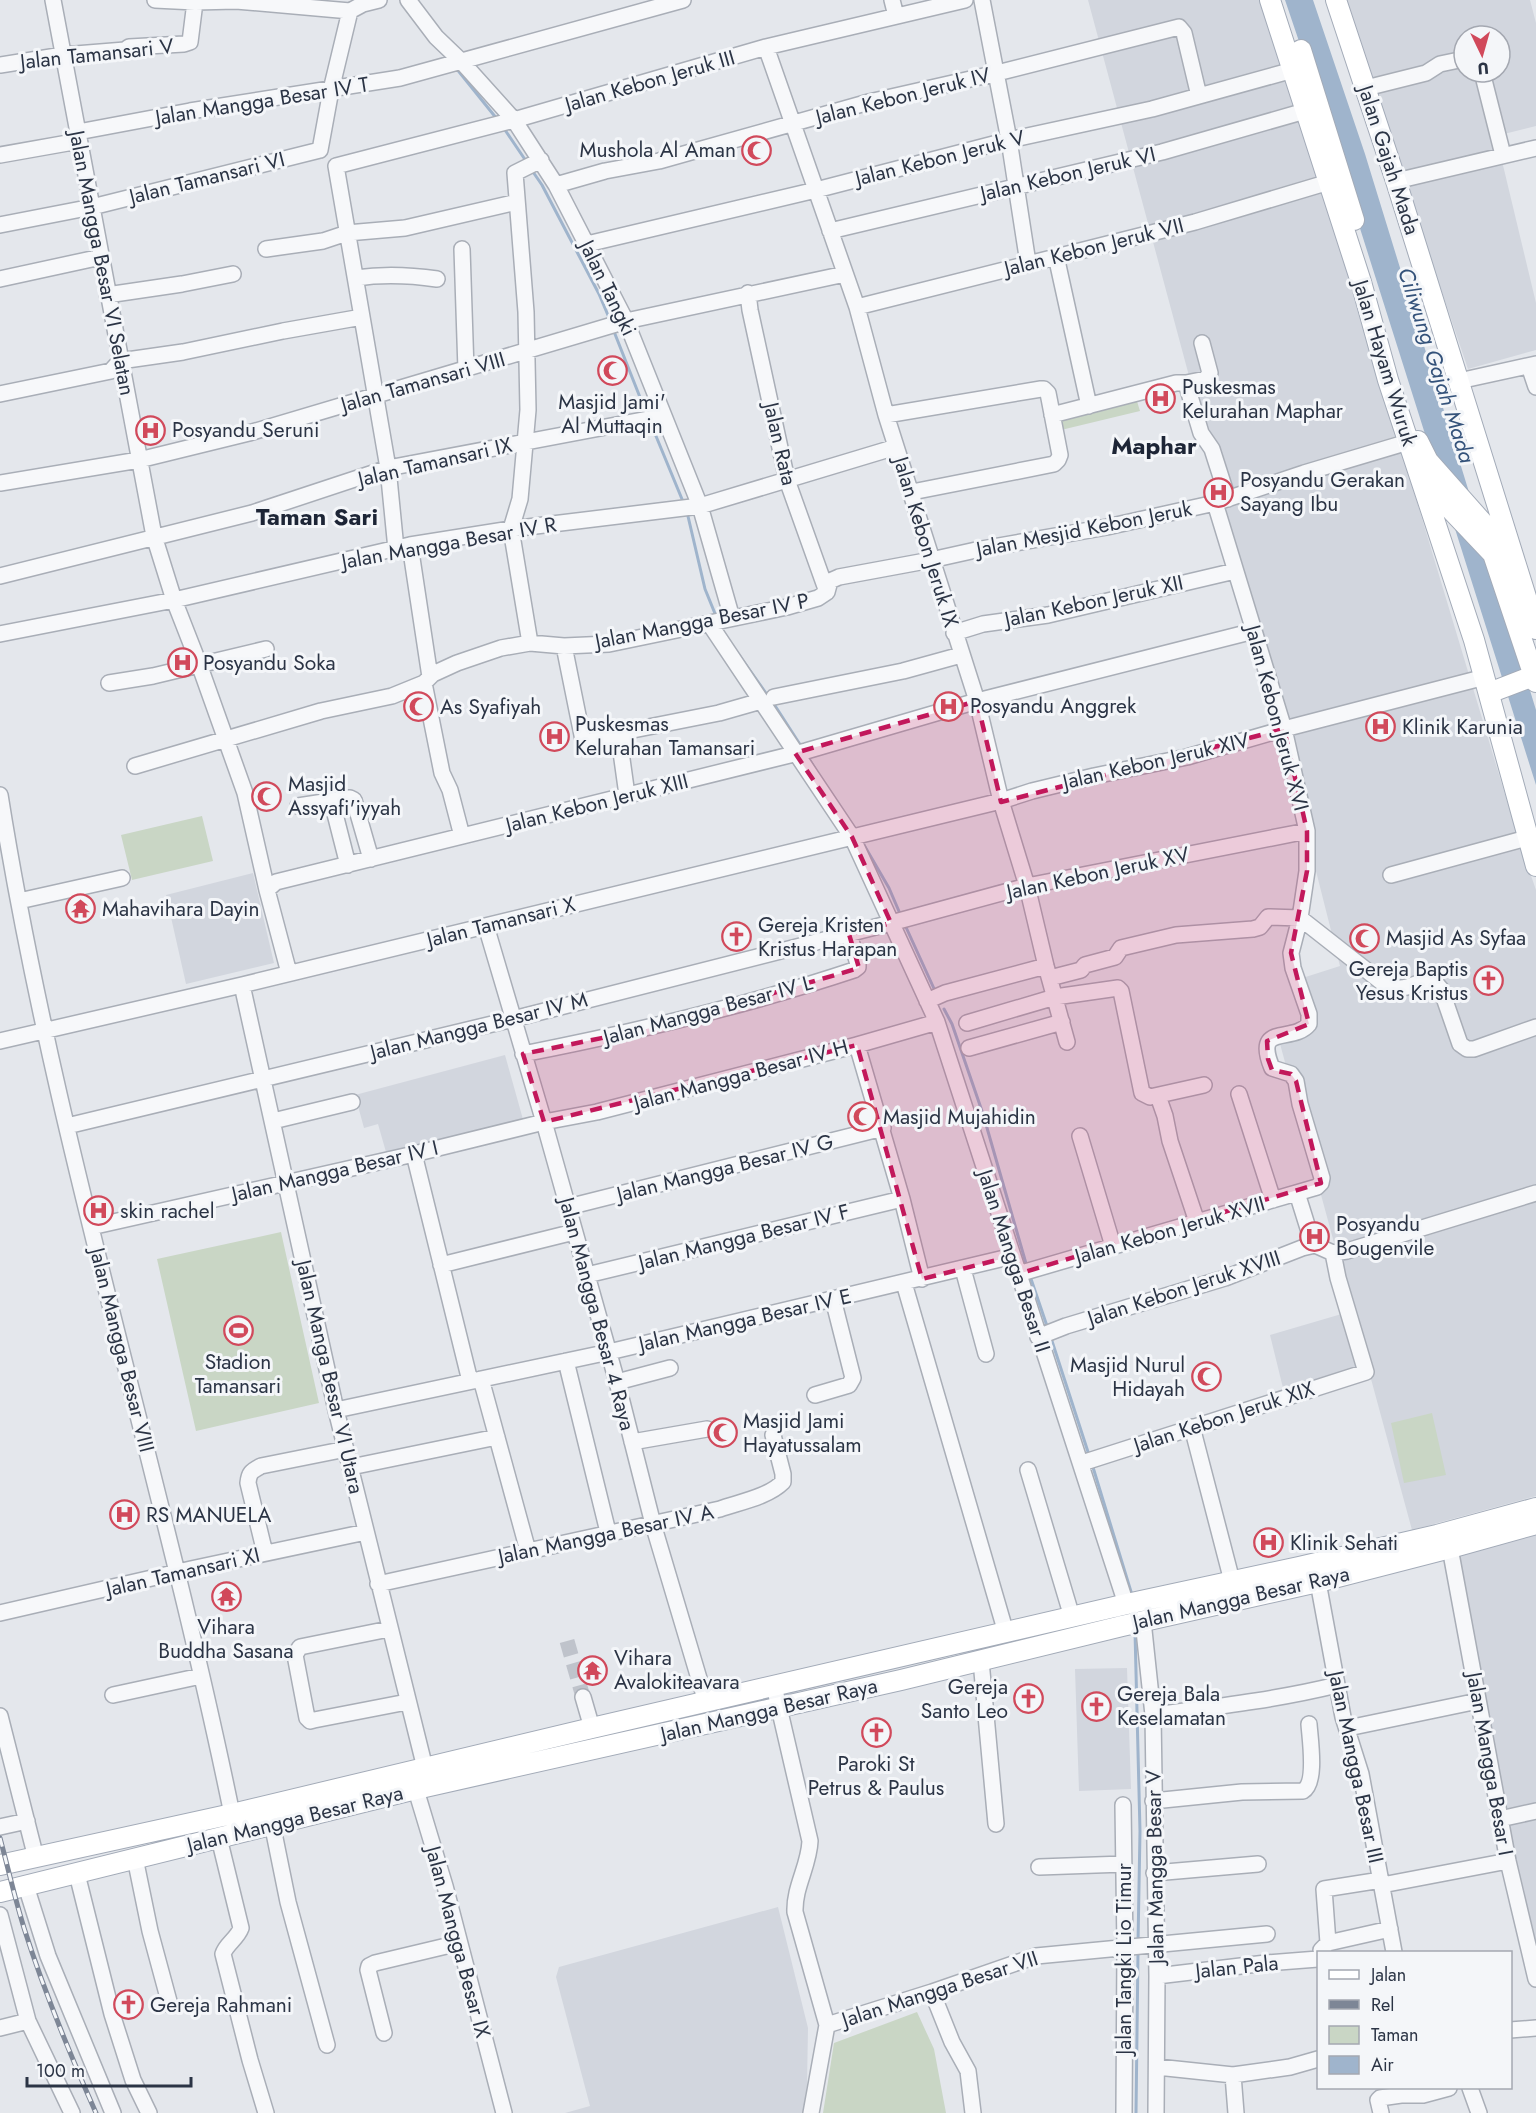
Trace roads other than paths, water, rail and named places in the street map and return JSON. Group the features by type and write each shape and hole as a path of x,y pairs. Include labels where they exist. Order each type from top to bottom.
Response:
{"main road":[{"name":"Jalan Hayam Wuruk","path":"1270,0 1361,282 1383,362 1415,446 1492,686 1527,838 1536,866"},
{"name":"Jalan Hayam Wuruk","path":"1282,0 1339,167 1407,405 1415,446"},
{"name":"Jalan Gajah Mada","path":"1336,0 1396,182 1536,629"},
{"path":"1444,333 1456,341 1536,596"},
{"path":"1383,362 1421,470 1437,495 1489,548 1533,678 1492,686"},
{"path":"1415,446 1503,545 1514,561"},
{"name":"Jalan Mangga Besar Raya","path":"0,1865 229,1828 315,1819 417,1776 638,1744 709,1729 779,1708 974,1662 1071,1644 1437,1535 1536,1509"},
{"name":"Jalan Mangga Besar Raya","path":"0,1892 135,1858 229,1828 592,1728 1131,1603 1242,1593 1269,1599 1318,1582 1536,1524"},
{"path":"962,1643 974,1662"}],"street":[{"name":"Jalan Mangga Besar VI Selatan","path":"53,0 154,537 174,600 200,664 245,793 289,973"},
{"path":"155,0 236,1 350,11 377,0"},
{"name":"Jalan Tangki","path":"408,0 455,63 511,121 536,163 556,184 587,244 655,418 688,508 720,620 799,752"},
{"name":"Jalan Mangga Besar IV T","path":"0,155 190,111 400,78 648,4 683,0"},
{"path":"892,0 896,16"},
{"name":"Jalan Kebon Jeruk III","path":"336,166 511,121 766,47 965,0"},
{"path":"982,0 997,73 1028,263"},
{"name":"Jalan Tamansari V","path":"0,65 63,55 190,42 195,2"},
{"path":"350,11 331,90 320,150 336,166 442,773 450,790 462,836"},
{"name":"Jalan Kebon Jeruk IV","path":"556,184 605,171 659,161 868,102 997,73 1179,27 1185,39 1199,96"},
{"name":"Jalan Kebon Jeruk IX","path":"766,47 857,307 886,415 976,701 1067,1042"},
{"path":"1366,88 1425,73 1440,64 1452,62"},
{"name":"Jalan Kebon Jeruk V","path":"587,244 816,190 1008,140 1152,109 1293,70"},
{"path":"1485,84 1503,155"},
{"name":"Jalan Kebon Jeruk VI","path":"830,231 1162,152 1305,111"},
{"path":"1396,182 1536,147"},
{"name":"Jalan Tamansari VI","path":"0,225 92,207 320,150"},
{"path":"530,643 511,529 520,499 526,441 527,351 522,246 515,173 536,163"},
{"name":"Jalan Kebon Jeruk VII","path":"857,307 1195,222 1329,182"},
{"path":"266,249 322,241 347,233 405,228 517,202"},
{"path":"462,249 466,370"},
{"path":"1056,256 1089,406"},
{"path":"0,279 100,257"},
{"name":"Jalan Tamansari VIII","path":"0,483 140,459 249,433 618,325 748,293 844,273"},
{"path":"107,295 232,274"},
{"path":"356,278 377,274 412,275 437,279"},
{"name":"Jalan Rata","path":"748,293 787,480 827,592"},
{"path":"0,394 111,370 120,361 183,352 362,317"},
{"path":"1052,415 1176,383 1206,379 1210,374 1202,343"},
{"path":"1468,379 1533,365 1536,387"},
{"name":"Jalan Kebon Jeruk XVI","path":"1186,383 1201,433 1212,449 1235,571 1284,729 1307,831 1307,871 1292,953 1296,977 1309,1014 1309,1024 1303,1030 1284,1034 1268,1041 1268,1059 1272,1068 1291,1074 1296,1081 1300,1104 1322,1178 1321,1183"},
{"path":"886,415 1041,389 1048,393 1060,455 1059,460 1054,464 912,492"},
{"name":"Jalan Tamansari IX","path":"0,576 252,513 388,468 655,418"},
{"name":"Jalan Mesjid Kebon Jeruk","path":"931,560 1107,527 1221,501 1304,473 1415,446"},
{"name":"Jalan Mangga Besar IV R","path":"0,634 174,600 403,547 511,529 688,508 896,447"},
{"name":"Jalan Mangga Besar IV P","path":"135,766 321,711 392,696 457,663 490,652 530,643 564,646 609,644 787,607 818,598 827,592 830,581 840,577 931,560"},
{"name":"Jalan Kebon Jeruk XII","path":"954,633 983,624 1048,615 1235,571"},
{"name":"Jalan Kebon Jeruk XIII","path":"267,890 276,882 799,752 976,701 1254,631"},
{"path":"564,646 583,740 586,742 719,713 767,699 903,671 961,655"},
{"path":"109,683 153,676 266,649"},
{"name":"Jalan Kebon Jeruk XIV","path":"1001,801 1094,776 1187,757 1284,729 1492,686"},
{"path":"624,734 621,752 627,795"},
{"name":"Jalan Mangga Besar II","path":"799,752 857,835 894,922 934,997 937,1022 1013,1256 1027,1271 1040,1336 1091,1460 1131,1603"},
{"name":"Jalan Mangga Besar VIII","path":"0,795 2,830 45,1031 201,1676 229,1828 241,1928 238,1936 223,1954 266,2113"},
{"path":"298,806 352,799 356,804 371,859"},
{"path":"337,800 334,810 348,864"},
{"name":"Jalan Tamansari X","path":"0,1041 242,986 1001,801"},
{"name":"Jalan Kebon Jeruk XV","path":"894,922 1027,886 1307,831"},
{"path":"1390,876 1527,838"},
{"path":"19,901 122,878"},
{"path":"934,997 1048,972 1081,970 1085,965 1114,957 1121,948 1142,945 1176,935 1260,927 1268,917 1300,918 1384,984 1399,988 1427,981 1436,983 1441,989 1460,1044 1467,1049 1474,1049 1536,1027"},
{"name":"Jalan Mangga Besar IV M","path":"67,1126 513,1019 894,922"},
{"name":"Jalan Mangga Besar 4 Raya","path":"486,926 609,1352 653,1524 706,1702"},
{"name":"Jalan Mangga Besar IV L","path":"523,1054 661,1026 854,970 858,964 849,934"},
{"name":"Jalan Manga Besar VI Utara","path":"242,986 336,1410 407,1702 417,1776"},
{"path":"967,1023 1055,997 1113,987 1120,989 1142,1094 1148,1097 1204,1085"},
{"name":"Jalan Mangga Besar IV H","path":"544,1122 592,1113 857,1045 937,1022"},
{"path":"969,1048 1062,1022"},
{"path":"857,1045 883,1128 922,1279"},
{"path":"1239,1094 1273,1200"},
{"path":"1158,1095 1170,1142 1197,1222"},
{"path":"273,1121 352,1102"},
{"name":"Jalan Mangga Besar IV I","path":"91,1227 414,1154 544,1122"},
{"name":"Jalan Mangga Besar IV G","path":"568,1207 883,1128"},
{"path":"1080,1136 1113,1246"},
{"path":"414,1154 441,1265 476,1380 497,1437 527,1547"},
{"name":"Jalan Kebon Jeruk XVII","path":"1027,1271 1317,1187 1321,1183"},
{"path":"1297,1192 1312,1241 1315,1245 1333,1253 1347,1251 1536,1193"},
{"name":"Jalan Mangga Besar IV F","path":"587,1275 902,1199"},
{"path":"441,1265 574,1232"},
{"name":"Jalan Kebon Jeruk XVIII","path":"1040,1336 1225,1278 1315,1245"},
{"name":"Jalan Kebon Jeruk XIX","path":"1091,1460 1366,1372 1338,1278 1333,1253"},
{"name":"Jalan Mangga Besar IV E","path":"336,1410 609,1352 1013,1256"},
{"path":"963,1269 986,1354"},
{"path":"904,1283 1006,1633"},
{"path":"815,1395 849,1385 853,1378 833,1299"},
{"path":"566,1361 608,1532"},
{"path":"617,1382 670,1368"},
{"path":"1192,1427 1242,1593"},
{"path":"632,1442 707,1429"},
{"name":"Jalan Mangga Besar IV A","path":"378,1584 527,1547 720,1509 755,1497 781,1484 783,1474 773,1435"},
{"path":"351,1467 497,1437"},
{"path":"265,1554 248,1483 249,1474 261,1467 346,1449"},
{"path":"1028,1470 1072,1617"},
{"name":"Jalan Tamansari XI","path":"0,1613 366,1532"},
{"name":"Jalan Mangga Besar I","path":"1450,1548 1508,1861 1536,1979"},
{"name":"Jalan Mangga Besar III","path":"1318,1582 1343,1717 1361,1774 1394,1951"},
{"name":"Jalan Mangga Besar V","path":"1137,1625 1153,1715 1152,1945 1157,1976 1156,2113"},
{"path":"389,1629 300,1647 297,1650 295,1655 307,1718 310,1721 407,1702"},
{"path":"974,1662 996,1824"},
{"path":"113,1695 201,1676"},
{"path":"1153,1715 1293,1695 1337,1685"},
{"name":"Jalan Mangga Besar VII","path":"774,1686 810,1841 807,1863 796,1893 795,1912 827,2025 811,2113"},
{"path":"583,1697 592,1728"},
{"path":"1348,1728 1478,1701"},
{"path":"0,1716 36,1858"},
{"path":"1153,1801 1242,1792 1308,1789 1311,1772 1309,1724"},
{"name":"Jalan Mangga Besar IX","path":"417,1776 502,2113"},
{"name":"Jalan Tangki Lio Timur","path":"1124,1805 1127,1948 1124,2113"},
{"path":"1500,1819 1536,1811"},
{"path":"0,1827 27,1821"},
{"path":"274,1833 288,1902 327,2045"},
{"path":"135,1858 150,1931 170,2005"},
{"path":"1390,1929 1324,1948 1324,1889 1381,1883 1508,1861"},
{"path":"1039,1867 1124,1864"},
{"path":"1154,1873 1258,1864"},
{"path":"79,1882 112,2014 133,2080 149,2113"},
{"path":"26,1886 48,1956 113,2113"},
{"path":"0,1915 28,2021 72,2113"},
{"name":"Jalan Mangga Besar VII","path":"827,2025 1036,1956 1267,1934"},
{"path":"384,2033 368,1970 369,1966 459,1943"},
{"name":"Jalan Pala","path":"1157,1976 1317,1959"},
{"path":"932,1992 951,2042 968,2071 973,2113"},
{"path":"0,2028 28,2021"},
{"path":"1512,2030 1536,2028"},
{"path":"1157,2067 1233,2075 1290,2067 1317,2059"},
{"path":"1233,2075 1236,2113"},
{"path":"1381,2113 1378,2100 1380,2098 1440,2089"},
{"path":"1470,2089 1479,2113"}],"water":[{"path":"1285,0 1313,0 1365,154 1536,710 1536,785 1327,124"}],"waterway":[{"path":"456,68 497,119"},
{"path":"503,127 526,161"},
{"path":"531,169 542,185 599,294 610,320"},
{"path":"613,329 647,415"},
{"path":"651,424 684,504"},
{"path":"687,512 705,589 716,616"},
{"path":"739,655 768,696"},
{"path":"772,701 801,746"},
{"path":"808,757 815,769"},
{"path":"864,845 889,888 901,916"},
{"path":"905,925 936,993"},
{"path":"944,1009 952,1024 983,1114 1027,1267"},
{"path":"1030,1276 1048,1329"},
{"path":"1051,1338 1089,1455"},
{"path":"1092,1464 1132,1595"},
{"path":"1135,1632 1140,1831 1138,1943"},
{"path":"1136,2113 1138,1953"}],"tunnel":[{"path":"567,1641 583,1697"}],"railway":[{"path":"0,1838 32,1952 57,2021 96,2113"}],"place":[{"name":"Mushola Al Aman","path":"757,150"},
{"name":"Masjid Jami' Al Muttaqin","path":"612,371"},
{"name":"Puskesmas Kelurahan Maphar","path":"1161,399"},
{"name":"Posyandu Seruni","path":"151,430"},
{"name":"Posyandu Gerakan Sayang Ibu","path":"1219,492"},
{"name":"Posyandu Soka","path":"182,663"},
{"name":"Posyandu Anggrek","path":"949,706"},
{"name":"As Syafiyah","path":"419,707"},
{"name":"Klinik Karunia","path":"1381,727"},
{"name":"Puskesmas Kelurahan Tamansari","path":"554,736"},
{"name":"Masjid Assyafi'iyyah","path":"267,796"},
{"name":"Mahavihara Dayin","path":"81,909"},
{"name":"Gereja Kristen Kristus Harapan","path":"737,937"},
{"name":"Masjid As Syfaa","path":"1365,938"},
{"name":"Gereja Baptis Yesus Kristus","path":"1489,981"},
{"name":"Masjid Mujahidin","path":"862,1117"},
{"name":"skin rachel","path":"99,1211"},
{"name":"Posyandu Bougenvile","path":"1315,1236"},
{"name":"Stadion Tamansari","path":"238,1331"},
{"name":"Masjid Nurul Hidayah","path":"1206,1377"},
{"name":"Masjid Jami Hayatussalam","path":"722,1433"},
{"name":"RS MANUELA","path":"125,1515"},
{"name":"Klinik Sehati","path":"1269,1543"},
{"name":"Vihara Buddha Sasana","path":"226,1596"},
{"name":"Vihara Avalokiteavara","path":"593,1670"},
{"name":"Gereja Santo Leo","path":"1029,1699"},
{"name":"Gereja Bala Keselamatan","path":"1096,1706"},
{"name":"Paroki St Petrus & Paulus","path":"876,1733"},
{"name":"Gereja Rahmani","path":"129,2005"}],"district":[{"name":"Maphar","path":"1154,445"},
{"name":"Taman Sari","path":"317,516"}],"water label":[{"name":"Ciliwung Gajah Mada","path":"1437,365"}]}
